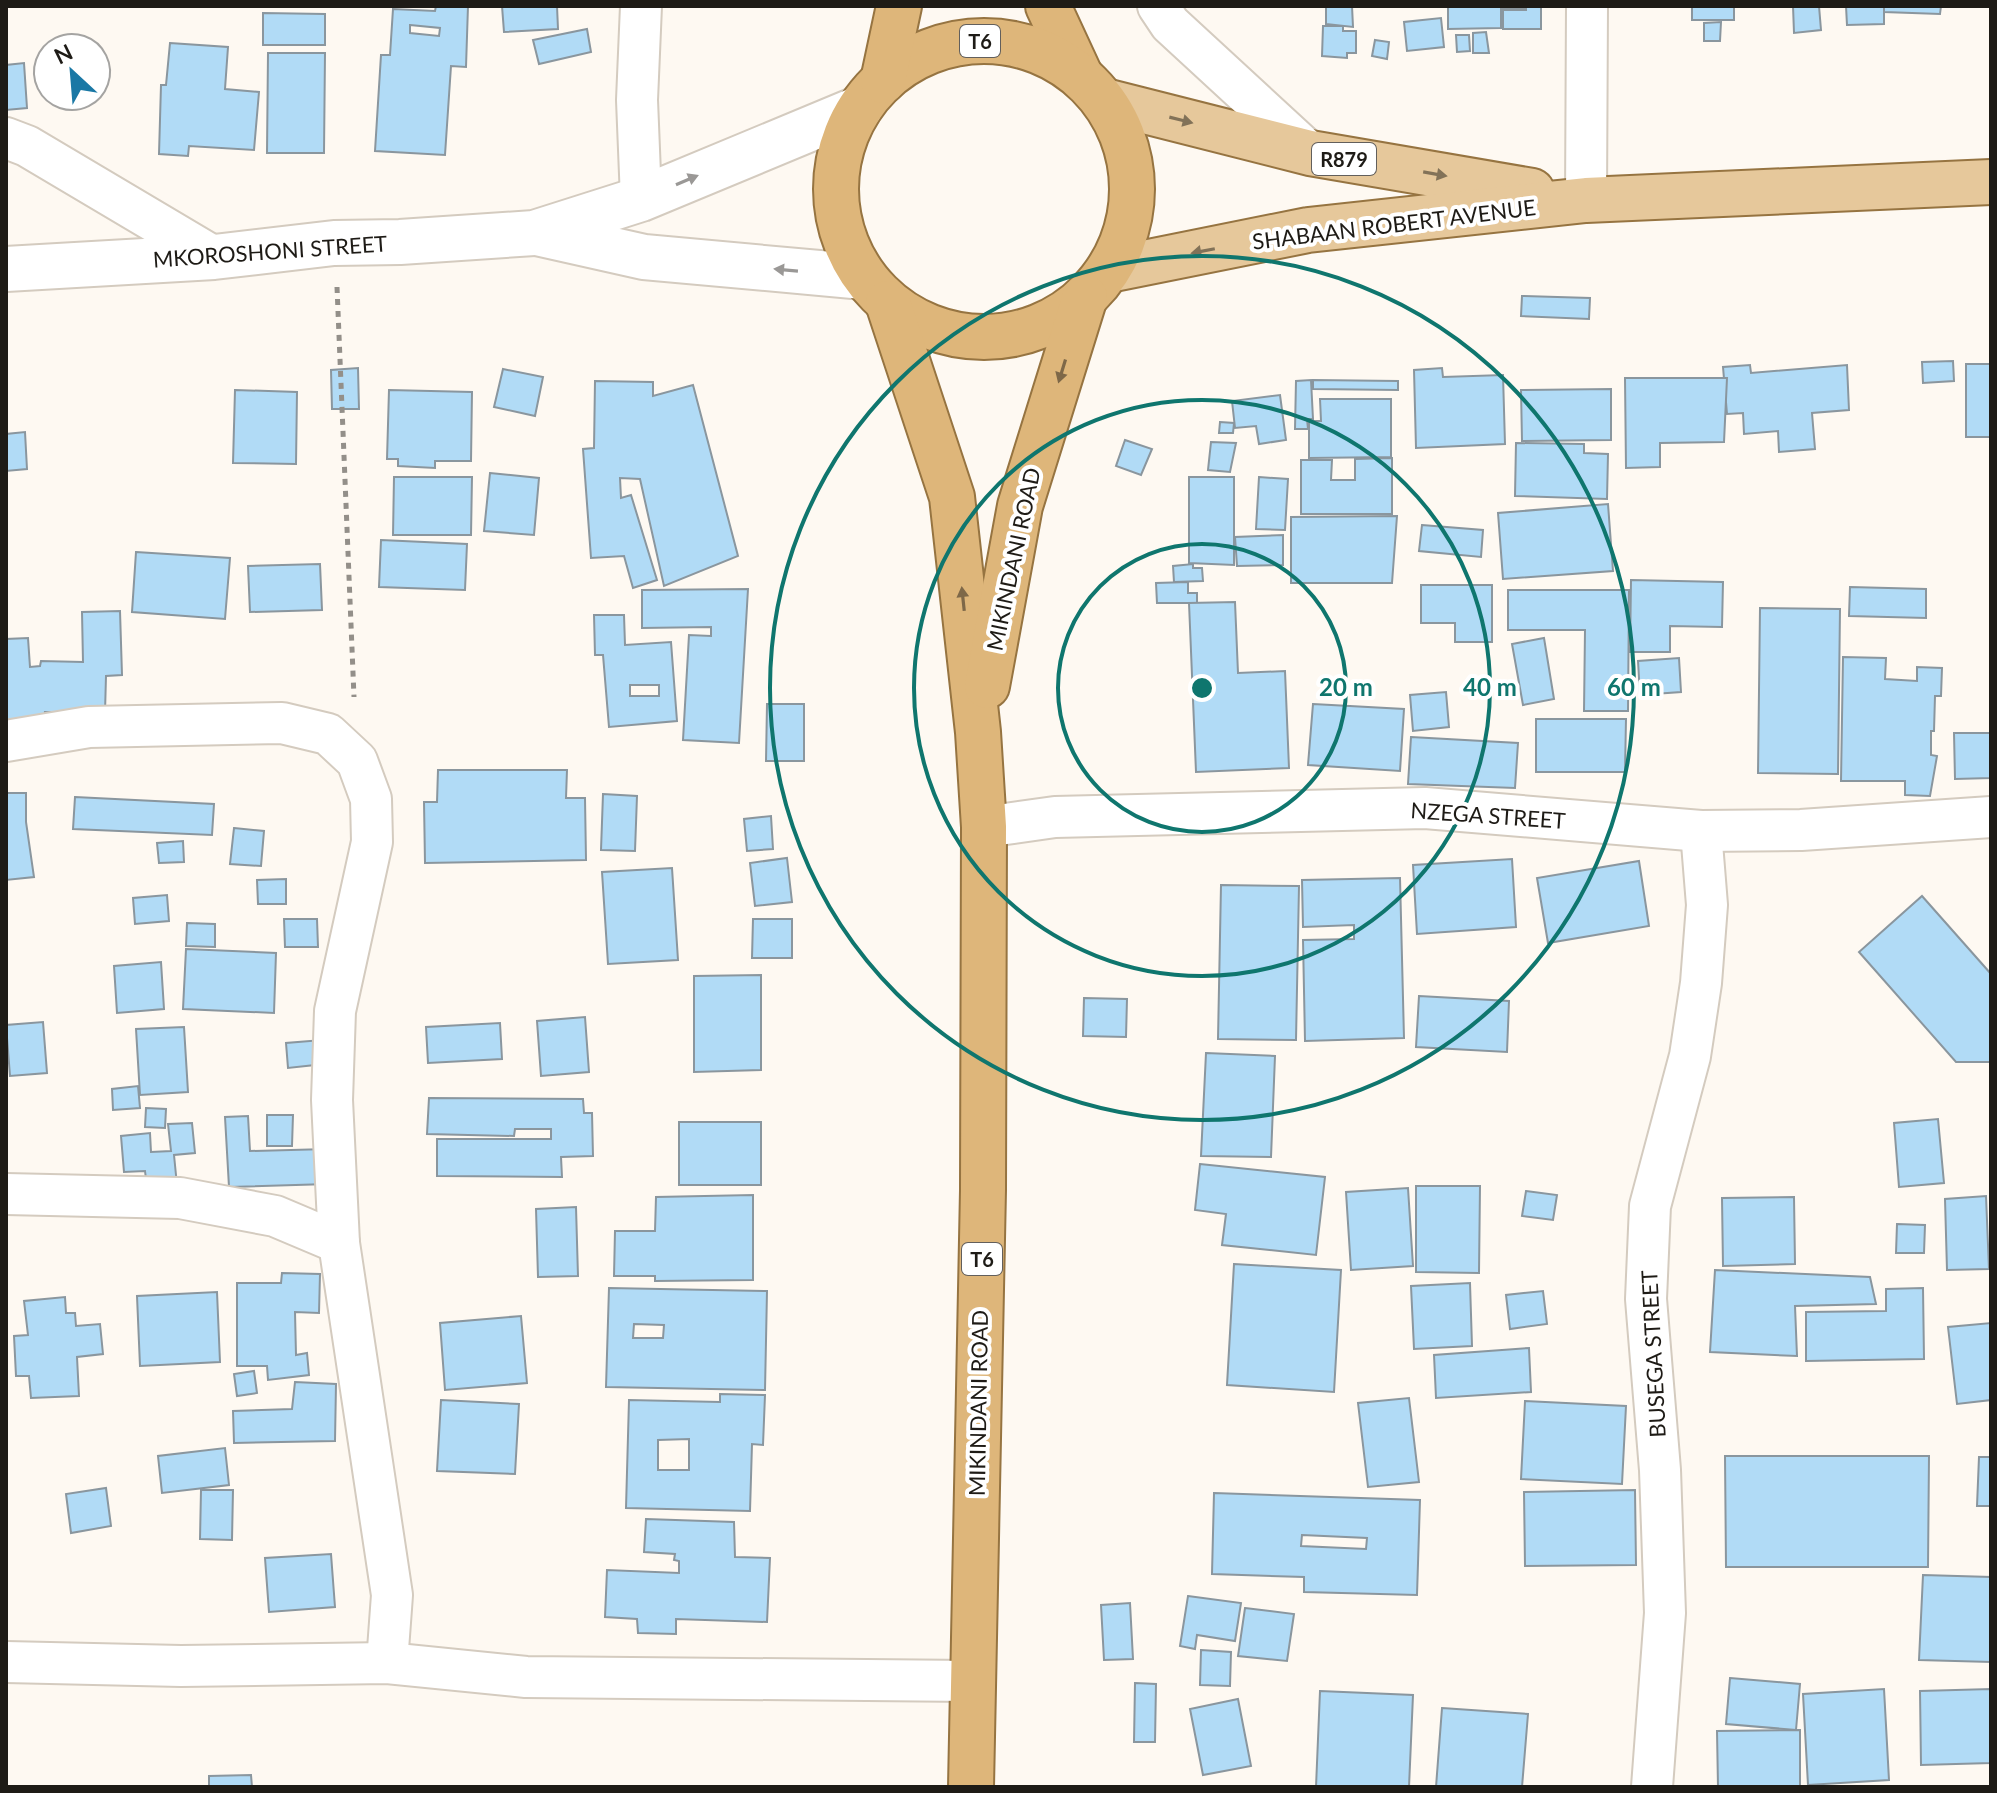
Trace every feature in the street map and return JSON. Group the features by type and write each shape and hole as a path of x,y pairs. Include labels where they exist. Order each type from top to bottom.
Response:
{"highway":[{"name":"T6","path":"876,290 847,246 837,211 837,188 844,141 871,95 899,6"},
{"name":"T6","path":"1048,6 1092,88 1122,133 1132,167 1133,203 1125,238 1097,283"},
{"name":"T6","path":"871,95 912,60 945,46 981,41 1017,44 1050,56 1092,88"},
{"path":"876,290 919,322 941,330 988,337 1023,332 1045,323 1097,283"},
{"name":"MIKINDANI ROAD","path":"978,732 1020,506 1097,283"},
{"name":"MIKINDANI ROAD","path":"876,290 952,497 978,732 984,827 983,1190 971,1787"}],"main road":[{"name":"SHABAAN ROBERT AVENUE","path":"1092,88 1310,153 1586,200"},
{"name":"SHABAAN ROBERT AVENUE","path":"1097,283 1308,230 1586,200 1991,182"}],"street":[{"path":"641,6 637,100 641,199"},
{"path":"1158,6 1170,24 1310,153"},
{"path":"1586,200 1587,6"},
{"name":"MKOROSHONI STREET","path":"6,269 214,257 334,243 534,233 641,199 871,95"},
{"path":"6,138 27,146 214,257"},
{"name":"MKOROSHONI STREET","path":"534,233 644,257 876,290"},
{"path":"6,741 89,727 282,723 328,734 357,761 371,799 372,842 335,1011 332,1100 339,1243 392,1595 387,1663"},
{"name":"NZEGA STREET","path":"984,827 1055,817 1425,808 1701,831 1801,830 1991,817"},
{"name":"BUSEGA STREET","path":"1652,1787 1665,1613 1660,1470 1646,1299 1650,1206 1690,1056 1701,983 1707,905 1701,831"},
{"path":"6,1194 180,1198 275,1216 339,1243"},
{"path":"6,1662 181,1666 387,1663 526,1677 972,1681"}],"path":[{"path":"334,243 357,761"}],"building":[{"path":"436,6 468,6 466,67 451,66 445,155 375,151 381,55 390,55 393,9 435,11","holes":["410,25 440,28 439,36 410,33"]},
{"path":"502,6 557,6 558,29 504,32"},
{"path":"1326,6 1352,6 1353,27 1326,24"},
{"path":"1448,6 1524,6 1524,9 1501,9 1501,28 1448,29"},
{"path":"1526,6 1541,6 1541,29 1503,29 1503,10 1526,10"},
{"path":"1692,6 1734,6 1734,20 1692,20"},
{"path":"1793,6 1819,6 1821,30 1794,33"},
{"path":"1846,6 1884,6 1884,24 1847,25"},
{"path":"1884,6 1941,6 1940,14 1884,12"},
{"path":"263,13 325,14 325,45 263,45"},
{"path":"1441,18 1444,47 1407,51 1404,22"},
{"path":"1721,22 1720,41 1704,41 1704,23"},
{"path":"1323,26 1343,26 1343,31 1356,31 1356,53 1347,53 1347,58 1322,56"},
{"path":"587,29 591,52 539,64 533,40"},
{"path":"1486,32 1489,53 1473,53 1473,33"},
{"path":"1456,35 1469,35 1470,51 1457,52"},
{"path":"1375,40 1389,42 1387,59 1372,56"},
{"path":"170,43 228,47 225,89 259,92 254,150 189,146 188,156 159,154 161,85 166,85"},
{"path":"268,53 325,53 324,153 267,153"},
{"path":"24,63 27,108 6,110 6,65"},
{"path":"1522,296 1590,298 1589,319 1521,316"},
{"path":"1953,361 1954,381 1923,383 1922,362"},
{"path":"1966,364 1991,364 1991,437 1966,437"},
{"path":"1750,365 1751,373 1847,365 1849,410 1812,413 1815,449 1779,452 1778,431 1744,434 1743,413 1727,414 1723,367"},
{"path":"358,368 359,409 332,409 331,370"},
{"path":"1442,368 1443,377 1503,375 1505,444 1416,448 1414,370"},
{"path":"503,369 543,377 535,416 494,407"},
{"path":"1625,378 1727,378 1724,442 1660,443 1660,467 1626,468"},
{"path":"1311,380 1313,419 1307,419 1308,429 1295,429 1296,381"},
{"path":"1313,380 1398,381 1398,390 1313,389"},
{"path":"595,381 653,382 653,396 693,385 738,556 664,586 640,479 620,478 621,498 631,495 657,580 633,588 624,556 591,558 583,449 594,448"},
{"path":"1611,389 1611,440 1522,441 1521,390"},
{"path":"235,390 297,392 296,464 233,463"},
{"path":"389,390 472,392 471,461 435,461 435,468 398,466 398,459 387,459"},
{"path":"1280,395 1286,440 1259,444 1256,426 1235,428 1232,401"},
{"path":"1320,399 1391,399 1391,457 1309,458 1309,421 1321,421"},
{"path":"1220,422 1234,423 1233,433 1219,433"},
{"path":"25,432 27,469 6,471 6,434"},
{"path":"1125,440 1152,449 1141,475 1116,466"},
{"path":"1211,442 1236,443 1230,472 1208,470"},
{"path":"1516,443 1584,444 1584,453 1608,454 1607,499 1515,496"},
{"path":"1392,458 1392,514 1301,514 1301,460 1332,460 1331,480 1355,480 1355,459"},
{"path":"490,473 539,478 534,535 484,531"},
{"path":"394,477 472,477 471,535 393,535"},
{"path":"1189,477 1234,477 1234,565 1189,563"},
{"path":"1259,477 1288,479 1285,530 1256,529"},
{"path":"1608,504 1613,571 1503,579 1498,513"},
{"path":"1397,516 1392,583 1291,583 1291,517"},
{"path":"1422,525 1483,530 1481,557 1419,551"},
{"path":"1283,535 1283,565 1237,566 1235,537"},
{"path":"381,540 467,544 465,590 379,587"},
{"path":"136,552 230,558 225,619 132,612"},
{"path":"320,564 322,610 250,612 248,566"},
{"path":"1193,564 1193,568 1202,568 1203,581 1174,582 1173,566"},
{"path":"1631,580 1723,582 1722,627 1670,626 1670,652 1630,652"},
{"path":"1188,582 1188,593 1197,593 1197,603 1157,603 1156,583"},
{"path":"1421,585 1492,585 1492,642 1455,642 1455,623 1421,623"},
{"path":"1850,587 1926,589 1926,618 1849,616"},
{"path":"748,589 739,743 683,740 689,635 711,636 711,627 642,628 642,590"},
{"path":"1508,590 1629,590 1628,711 1584,711 1585,630 1508,630"},
{"path":"1235,602 1238,673 1285,671 1289,768 1196,772 1189,603"},
{"path":"1760,608 1840,609 1838,774 1758,773"},
{"path":"120,611 122,675 106,676 105,713 45,712 46,720 6,725 6,639 28,638 30,667 40,666 41,661 83,662 82,612"},
{"path":"594,615 624,615 625,645 671,642 677,721 609,727 603,655 595,655","holes":["630,685 659,685 659,696 630,696"]},
{"path":"1544,638 1554,699 1523,705 1512,644"},
{"path":"1843,657 1886,658 1885,679 1917,681 1917,667 1942,668 1941,696 1935,696 1934,731 1931,731 1931,755 1937,756 1930,796 1905,795 1905,781 1841,781"},
{"path":"1679,658 1681,692 1640,695 1638,661"},
{"path":"1446,692 1449,727 1413,731 1410,695"},
{"path":"767,704 804,704 804,761 766,761"},
{"path":"1313,704 1404,709 1400,771 1308,765"},
{"path":"1536,719 1626,719 1625,772 1536,772"},
{"path":"1954,733 1991,733 1991,778 1955,779"},
{"path":"1411,737 1518,743 1515,788 1408,784"},
{"path":"438,770 567,770 566,798 585,798 586,860 425,863 424,802 437,802"},
{"path":"6,793 26,793 26,822 34,877 6,880"},
{"path":"603,794 637,796 635,851 601,850"},
{"path":"75,797 214,804 212,835 73,829"},
{"path":"771,816 773,849 747,851 744,819"},
{"path":"234,828 264,831 261,866 230,864"},
{"path":"183,841 184,862 159,863 157,843"},
{"path":"787,858 792,902 755,906 750,863"},
{"path":"1512,859 1516,927 1417,934 1413,865"},
{"path":"1639,861 1649,926 1548,943 1537,878"},
{"path":"672,868 678,960 608,964 602,872"},
{"path":"1400,878 1404,1038 1305,1041 1303,940 1354,939 1354,925 1303,927 1302,880"},
{"path":"286,879 286,904 258,904 257,880"},
{"path":"1221,885 1299,886 1296,1040 1218,1039"},
{"path":"167,895 169,921 135,924 133,898"},
{"path":"1922,896 1991,974 1991,1062 1956,1062 1859,952"},
{"path":"284,919 317,919 318,947 285,947"},
{"path":"753,919 792,919 792,958 752,958"},
{"path":"187,923 215,924 215,947 186,946"},
{"path":"186,949 276,953 274,1013 183,1009"},
{"path":"161,962 164,1009 117,1013 114,966"},
{"path":"761,975 761,1070 694,1072 694,976"},
{"path":"1419,996 1509,1001 1507,1052 1416,1047"},
{"path":"1084,998 1127,999 1126,1037 1083,1036"},
{"path":"585,1017 589,1072 541,1076 537,1021"},
{"path":"43,1022 47,1073 10,1076 6,1025"},
{"path":"500,1023 502,1059 428,1063 426,1027"},
{"path":"184,1027 188,1092 140,1095 136,1029"},
{"path":"322,1040 324,1064 288,1068 286,1043"},
{"path":"1206,1053 1275,1056 1271,1157 1201,1156"},
{"path":"138,1086 140,1108 113,1110 112,1089"},
{"path":"429,1098 583,1099 584,1113 592,1113 593,1156 561,1157 562,1177 437,1176 437,1139 551,1139 551,1129 515,1129 514,1136 427,1134"},
{"path":"146,1108 166,1109 165,1128 145,1127"},
{"path":"267,1115 293,1115 292,1146 267,1146"},
{"path":"248,1116 250,1151 327,1149 328,1184 229,1187 225,1117"},
{"path":"1938,1119 1944,1183 1899,1187 1894,1123"},
{"path":"679,1122 761,1122 761,1185 679,1185"},
{"path":"192,1123 195,1153 174,1155 177,1185 147,1187 145,1171 124,1172 121,1136 150,1133 151,1152 171,1151 168,1124"},
{"path":"1200,1164 1325,1177 1316,1255 1222,1245 1226,1214 1195,1210"},
{"path":"1416,1186 1480,1186 1479,1273 1416,1272"},
{"path":"1408,1188 1413,1266 1351,1270 1346,1192"},
{"path":"1526,1191 1557,1195 1553,1220 1522,1216"},
{"path":"753,1195 753,1280 655,1281 655,1276 614,1276 615,1231 655,1231 656,1197"},
{"path":"1986,1196 1989,1269 1947,1270 1945,1199"},
{"path":"1794,1197 1795,1264 1723,1266 1722,1198"},
{"path":"576,1207 578,1276 538,1277 536,1209"},
{"path":"1897,1224 1925,1225 1924,1253 1896,1253"},
{"path":"1234,1264 1341,1270 1334,1392 1227,1385"},
{"path":"1715,1270 1870,1277 1876,1304 1795,1306 1797,1356 1710,1352"},
{"path":"282,1273 320,1274 319,1313 295,1312 296,1355 307,1353 309,1375 268,1380 267,1366 237,1366 237,1283 281,1283"},
{"path":"1470,1283 1472,1346 1414,1349 1411,1286"},
{"path":"609,1288 767,1291 765,1390 606,1387","holes":["634,1324 664,1325 663,1338 633,1338"]},
{"path":"1923,1288 1924,1359 1806,1361 1806,1312 1886,1311 1886,1289"},
{"path":"1543,1291 1547,1324 1510,1329 1506,1295"},
{"path":"217,1292 220,1362 140,1366 137,1296"},
{"path":"65,1297 66,1313 75,1313 76,1326 100,1324 103,1354 77,1357 79,1396 31,1398 29,1376 16,1376 14,1336 28,1335 24,1301"},
{"path":"521,1316 527,1383 445,1390 440,1323"},
{"path":"1991,1323 1991,1400 1957,1404 1948,1327"},
{"path":"1529,1348 1531,1392 1436,1398 1434,1355"},
{"path":"254,1371 257,1393 237,1396 234,1374"},
{"path":"295,1382 336,1384 335,1441 234,1443 233,1411 292,1409"},
{"path":"720,1394 765,1395 763,1445 752,1444 750,1511 626,1508 629,1400 720,1402","holes":["689,1439 689,1470 658,1470 658,1440"]},
{"path":"1409,1398 1419,1482 1368,1487 1358,1403"},
{"path":"441,1400 519,1404 515,1474 437,1471"},
{"path":"1525,1401 1626,1406 1622,1484 1521,1479"},
{"path":"225,1448 229,1485 162,1493 158,1456"},
{"path":"1725,1456 1929,1456 1928,1567 1726,1567"},
{"path":"1979,1457 1991,1457 1991,1506 1977,1506"},
{"path":"106,1488 111,1526 71,1533 66,1494"},
{"path":"201,1490 233,1490 232,1540 200,1539"},
{"path":"1635,1490 1636,1565 1525,1566 1524,1492"},
{"path":"1214,1493 1420,1500 1417,1595 1304,1592 1304,1577 1212,1574","holes":["1302,1535 1367,1538 1366,1549 1301,1546"]},
{"path":"646,1519 734,1522 735,1557 770,1558 767,1622 676,1619 676,1634 638,1633 637,1619 605,1617 607,1570 679,1573 679,1561 674,1560 675,1554 644,1552"},
{"path":"331,1554 335,1607 269,1612 265,1558"},
{"path":"1923,1575 1991,1577 1991,1662 1919,1660"},
{"path":"1188,1596 1241,1603 1235,1641 1197,1635 1195,1649 1180,1646"},
{"path":"1130,1603 1133,1659 1104,1660 1101,1605"},
{"path":"1245,1608 1294,1614 1287,1661 1238,1656"},
{"path":"1201,1650 1231,1652 1230,1686 1200,1685"},
{"path":"1730,1678 1800,1684 1796,1730 1726,1724"},
{"path":"1135,1683 1156,1684 1155,1742 1134,1742"},
{"path":"1884,1689 1889,1780 1808,1785 1803,1694"},
{"path":"1991,1689 1991,1763 1921,1765 1920,1691"},
{"path":"1320,1691 1413,1695 1409,1787 1316,1787"},
{"path":"1238,1699 1251,1766 1203,1775 1190,1709"},
{"path":"1442,1708 1528,1714 1522,1787 1436,1787"},
{"path":"1800,1730 1800,1787 1718,1787 1717,1731"},
{"path":"251,1775 252,1787 209,1787 209,1776"}]}
